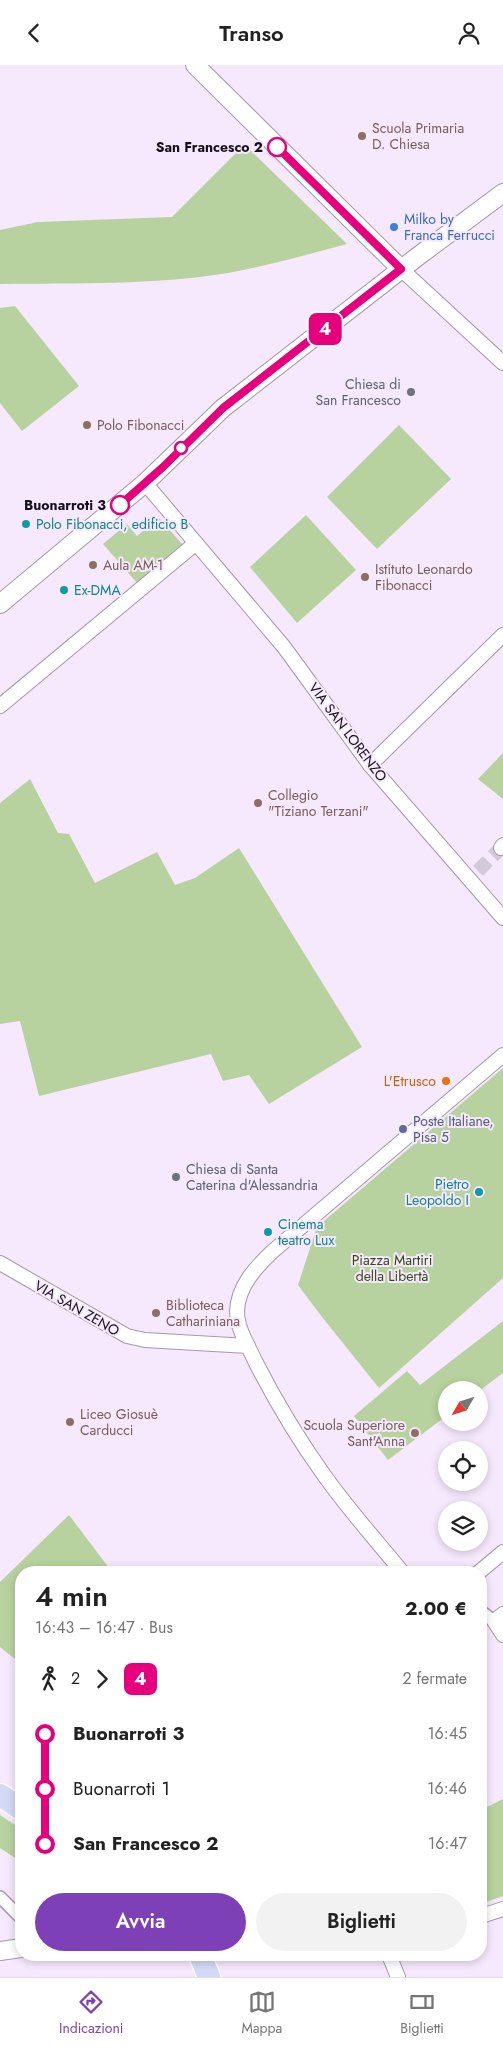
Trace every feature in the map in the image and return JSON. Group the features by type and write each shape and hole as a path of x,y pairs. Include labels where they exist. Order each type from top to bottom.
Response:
{"main road":[{"path":"0,1795 15,1805"},
{"path":"202,1961 208,1977"}],"street":[{"path":"195,65 401,269 503,363"},
{"path":"0,604 145,483 223,408 401,269 503,193"},
{"name":"VIA SAN LORENZO","path":"145,483 284,647 370,765 474,875 503,918"},
{"path":"0,705 196,543"},
{"path":"370,765 503,635"},
{"path":"397,1566 316,1464 283,1411 248,1346 238,1322 237,1312 240,1295 258,1265 273,1251 503,1055"},
{"name":"VIA SAN ZENO","path":"0,1263 127,1336 144,1340 248,1346"},
{"path":"486,1566 503,1552"},
{"path":"498,1617 503,1635"},
{"path":"0,1897 15,1912"},
{"path":"487,1914 503,1909"},
{"path":"0,1951 15,1949"},
{"path":"391,1961 398,1977"}],"green space":[{"path":"247,147 347,244 258,267 200,277 114,283 0,284 0,230 38,222 172,217 237,152"},
{"path":"15,306 79,386 22,431 0,403 0,308"},
{"path":"399,425 451,479 377,549 327,497"},
{"path":"306,515 356,570 297,623 250,567"},
{"path":"159,518 183,545 138,584 103,544 127,524 137,536"},
{"path":"503,753 503,799 478,779"},
{"path":"30,779 58,833 69,834 95,883 157,852 175,885 195,878 239,848 362,1047 269,1104 249,1075 223,1081 211,1054 39,1096 20,1021 0,1024 0,803"},
{"name":"Piazza Martiri della Libertà","path":"503,1068 503,1278 379,1388 298,1285 317,1227"},
{"path":"503,1321 503,1373 488,1384 488,1381 438,1381 438,1422 388,1460 354,1416 407,1371 420,1385"},
{"path":"69,1515 107,1566 16,1566"},
{"path":"15,1567 15,1659 0,1647 0,1582"},
{"path":"503,1799 503,1896 487,1902 487,1807"},
{"path":"0,1815 15,1825 15,1858 0,1848"}],"tunnel":[{"path":"478,871 501,848"}],"bus line":[{"name":"4","path":"120,505 163,467 223,408 401,269 277,147"}],"place":[{"name":"Scuola Primaria D. Chiesa","path":"362,136"},
{"name":"San Francesco 2","path":"277,147"},
{"name":"Milko by Franca Ferrucci","path":"394,227"},
{"name":"Chiesa di San Francesco","path":"411,392"},
{"name":"Polo Fibonacci","path":"87,425"},
{"name":"Buonarroti 3","path":"120,505"},
{"name":"Polo Fibonacci, edificio B","path":"26,524"},
{"name":"Aula AM-1","path":"93,565"},
{"name":"Istituto Leonardo Fibonacci","path":"365,577"},
{"name":"Ex-DMA","path":"64,590"},
{"name":"Collegio \"Tiziano Terzani\"","path":"258,803"},
{"name":"L'Etrusco","path":"446,1081"},
{"name":"Poste Italiane, Pisa 5","path":"403,1129"},
{"name":"Chiesa di Santa Caterina d'Alessandria","path":"176,1177"},
{"name":"Pietro Leopoldo I","path":"479,1192"},
{"name":"Cinema teatro Lux","path":"268,1232"},
{"name":"Biblioteca Cathariniana","path":"156,1313"},
{"name":"Liceo Giosuè Carducci","path":"70,1422"},
{"name":"Scuola Superiore Sant'Anna","path":"415,1433"}]}
